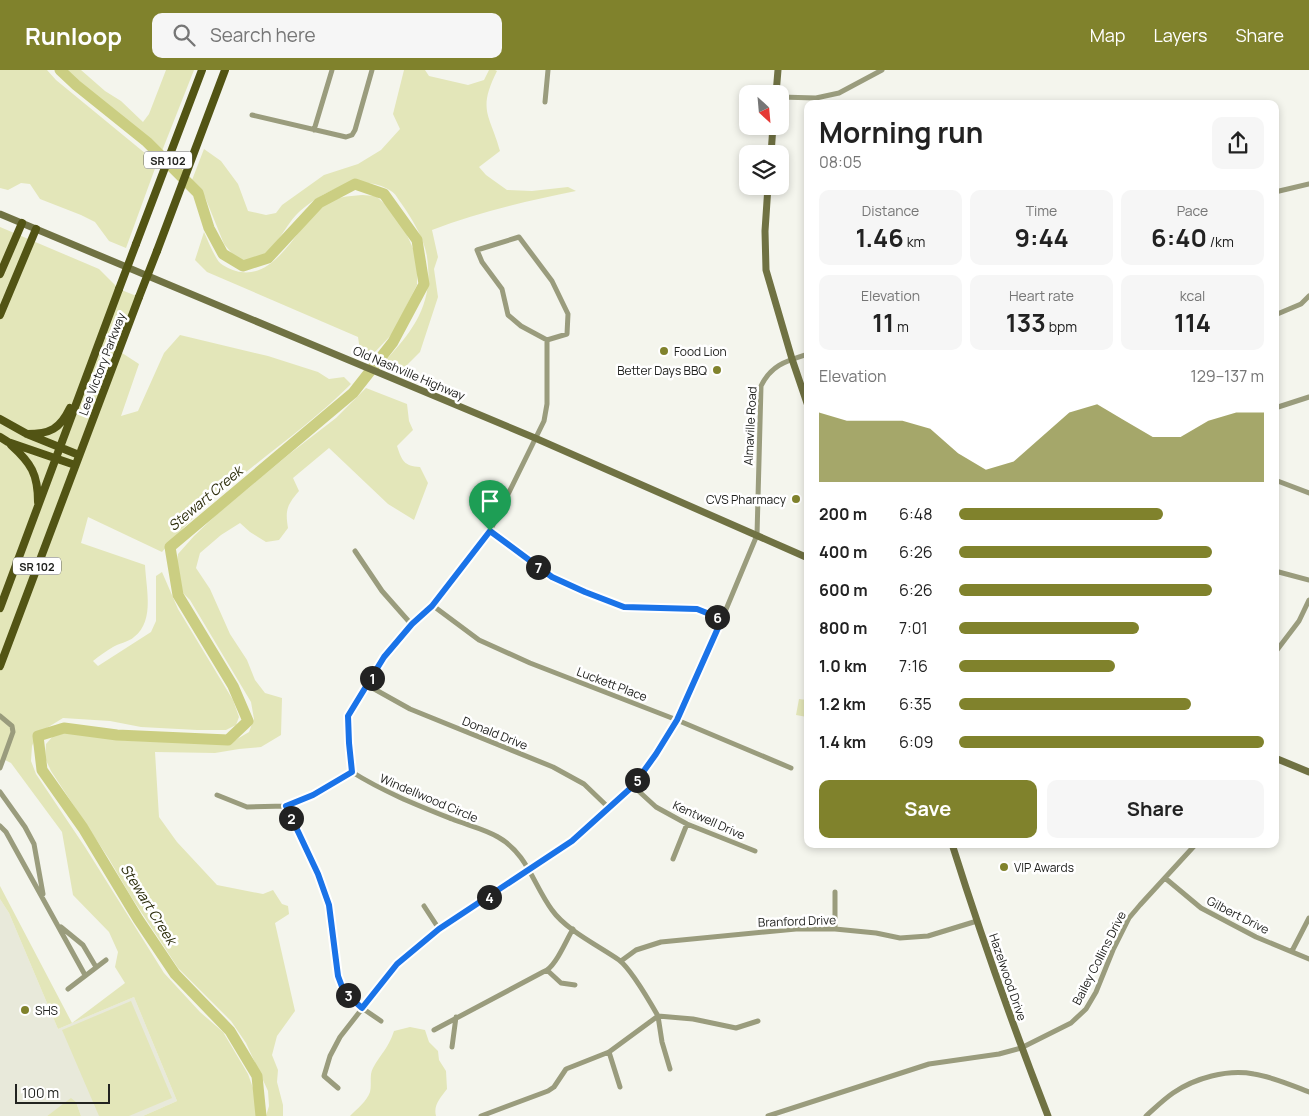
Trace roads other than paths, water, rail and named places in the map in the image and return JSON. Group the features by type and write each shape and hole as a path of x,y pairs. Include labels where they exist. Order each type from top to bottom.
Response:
{"main road":[{"name":"Lee Victory Parkway","path":"0,608 202,70"},
{"name":"Lee Victory Parkway","path":"0,666 225,70"},
{"path":"777,85 778,70"},
{"path":"767,195 765,231 766,270 804,394"},
{"name":"Old Nashville Highway","path":"0,214 535,438 804,556"},
{"path":"0,274 22,223"},
{"path":"0,315 36,229"},
{"path":"27,434 44,434 63,421 69,411 89,358 99,343"},
{"path":"0,419 27,434 79,455"},
{"path":"0,437 8,442 75,465"},
{"path":"8,442 28,462 34,473 38,485 38,506"},
{"path":"1279,760 1309,772"},
{"name":"Hazelwood Drive","path":"953,848 1021,1048 1048,1116"}],"street":[{"path":"314,130 332,70"},
{"path":"252,115 346,137 352,135 372,70"},
{"path":"544,102 548,70"},
{"path":"789,97 816,98 839,93 882,70"},
{"path":"1279,191 1309,184"},
{"path":"519,237 552,281 568,314 567,334 547,340 522,326 508,314 502,289 482,262 477,250 519,237"},
{"path":"1279,313 1301,304 1309,296"},
{"path":"218,795 247,807 286,806 313,795 352,772 348,716 384,657 412,624 432,606 490,531 544,422 547,404 547,340"},
{"name":"Almaville Road","path":"757,535 761,386 766,375 774,368 804,355"},
{"path":"1279,407 1309,397"},
{"path":"1279,482 1309,493"},
{"path":"490,531 552,577 624,607 697,609 722,619"},
{"path":"338,1088 324,1076 330,1056 340,1037 397,964 439,929 572,841 633,786 677,720 757,535"},
{"path":"356,551 382,591 412,624"},
{"path":"1279,572 1309,580"},
{"path":"1279,647 1299,621 1309,600"},
{"name":"Luckett Place","path":"432,606 479,640 530,663 677,720 791,768"},
{"name":"Donald Drive","path":"368,684 410,708 552,767 584,784 609,808"},
{"path":"0,716 12,726 12,732 0,768"},
{"name":"Windellwood Circle","path":"352,772 404,800 498,837 514,850 530,870 552,911 573,929 621,961 644,992 658,1016"},
{"name":"Kentwell Drive","path":"633,786 656,807 687,824 756,851"},
{"path":"0,792 25,826 34,844 44,900"},
{"path":"286,806 318,874 329,905 338,976 344,992 381,1021"},
{"path":"673,859 687,824"},
{"path":"0,826 6,832 85,975"},
{"name":"Bailey Collins Drive","path":"768,1116 929,1064 999,1054 1021,1048 1071,1023 1086,1009 1096,992 1120,934 1140,904 1192,848"},
{"name":"Gilbert Drive","path":"1165,878 1201,908 1256,937 1309,959"},
{"path":"835,929 836,892"},
{"path":"424,906 439,929"},
{"path":"1292,951 1309,918"},
{"name":"Branford Drive","path":"621,961 636,950 661,942 796,929 835,929 876,933 900,938 935,934 977,921"},
{"path":"57,924 84,945 96,967"},
{"path":"434,1030 548,971 573,929"},
{"path":"68,989 106,960"},
{"path":"548,971 561,983 575,985"},
{"path":"658,1016 662,1042 670,1069"},
{"path":"481,1116 554,1088 566,1069 609,1052 658,1016 694,1019 736,1028 758,1021"},
{"path":"452,1047 456,1018"},
{"path":"609,1052 620,1087"},
{"path":"1146,1116 1173,1093 1190,1084 1224,1074 1253,1073 1267,1076 1309,1092"}],"waterway":[{"name":"Stewart Creek","path":"60,70 147,142 198,193 209,228 223,254 243,266 268,258 319,203 355,184 384,194 417,240 424,284 393,342 353,393 170,547 178,595 233,686 248,721 228,740 117,735 64,728 38,736 42,770 83,828 138,919 175,974 230,1031 257,1076 261,1116"}],"place":[{"name":"Food Lion","path":"664,351"},
{"name":"Better Days BBQ","path":"717,370"},
{"name":"CVS Pharmacy","path":"796,499"},
{"name":"VIP Awards","path":"1004,867"},
{"name":"SHS","path":"25,1010"}]}
